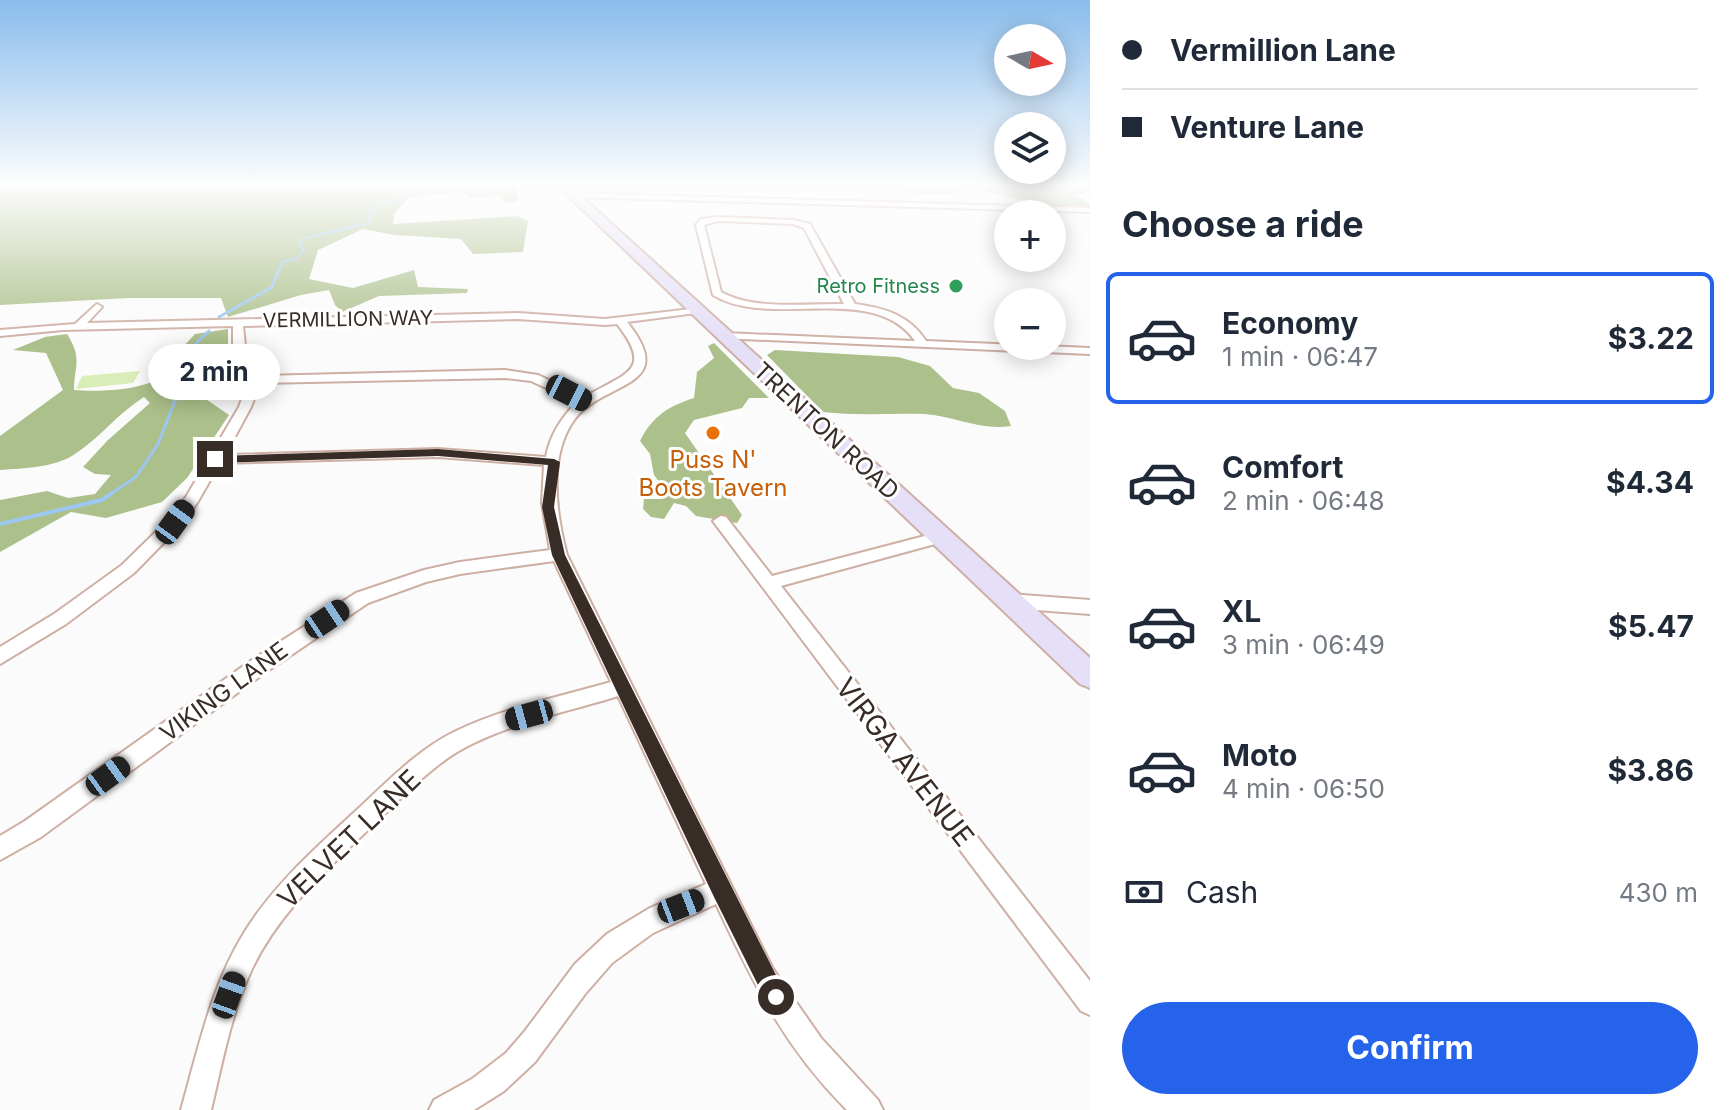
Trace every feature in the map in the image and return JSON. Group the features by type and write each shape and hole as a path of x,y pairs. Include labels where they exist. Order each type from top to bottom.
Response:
{"main road":[{"name":"TRENTON ROAD","path":"618,238 1090,676"}],"street":[{"path":"705,238 716,293 723,299 743,303 882,311 902,319 914,329 923,344"},
{"path":"813,238 851,307"},
{"path":"79,326 97,307"},
{"name":"VERMILLION WAY","path":"0,333 79,326 518,316 620,321 696,310"},
{"path":"620,321 641,348 640,367 629,378 586,402 568,419 554,462 548,507 559,555 764,978 799,1036 831,1075 868,1110"},
{"path":"0,656 60,619 128,569 175,522 245,407 255,380 252,364 239,346 238,322"},
{"path":"724,336 1090,351"},
{"path":"255,380 505,374 534,378 586,402"},
{"path":"215,459 438,453 554,462"},
{"name":"VIRGA AVENUE","path":"721,521 1090,1002"},
{"path":"770,583 940,537"},
{"name":"VIKING LANE","path":"0,849 354,602 424,576 559,555"},
{"path":"1009,601 1090,607"},
{"name":"VELVET LANE","path":"196,1110 222,1015 246,955 267,920 315,866 404,781 464,737 503,722 621,687"},
{"path":"444,1110 472,1097 504,1074 533,1044 587,971 625,936 657,917 721,890"}],"green space":[{"path":"0,238 344,238 318,250 309,279 353,288 414,270 418,287 468,289 467,293 379,296 342,312 335,305 329,290 301,295 228,317 221,298 129,298 0,305"},
{"path":"441,238 525,238 523,252 473,254 461,239"},
{"path":"228,329 228,357 195,371 200,395 229,415 187,478 162,502 106,518 71,512 0,552 0,500 47,491 68,498 95,494 111,475 95,474 83,467 150,403 144,397 67,459 0,470 0,436 63,390 46,353 13,350 45,337 67,334 76,356 74,390 122,389 146,384 164,374 165,366 195,334"},
{"path":"714,343 769,398 749,398 742,408 694,420 685,433 742,515 737,523 696,516 686,506 674,503 664,519 651,517 643,509 644,499 660,499 668,494 654,475 650,454 640,441 662,414 694,398 697,372 714,358 708,346"},
{"path":"775,350 898,357 930,366 953,388 979,393 1005,411 1011,426 989,427 924,414 823,412 767,355"},
{"path":"224,362 231,382 224,390 214,392 206,386 203,371"},
{"path":"140,371 133,383 76,389 82,376"}],"waterway":[{"path":"280,267 282,262 297,258 304,249 299,242 306,238"},
{"path":"219,317 272,287 281,265"},
{"path":"112,493 136,477 158,444 175,401 186,353 209,331"},
{"path":"0,524 102,500 112,493"}],"place":[{"name":"Retro Fitness","path":"956,286"},
{"name":"Puss N' Boots Tavern","path":"713,433"}],"route":[{"path":"215,459 438,453 554,462 548,507 559,555 776,997"}]}
